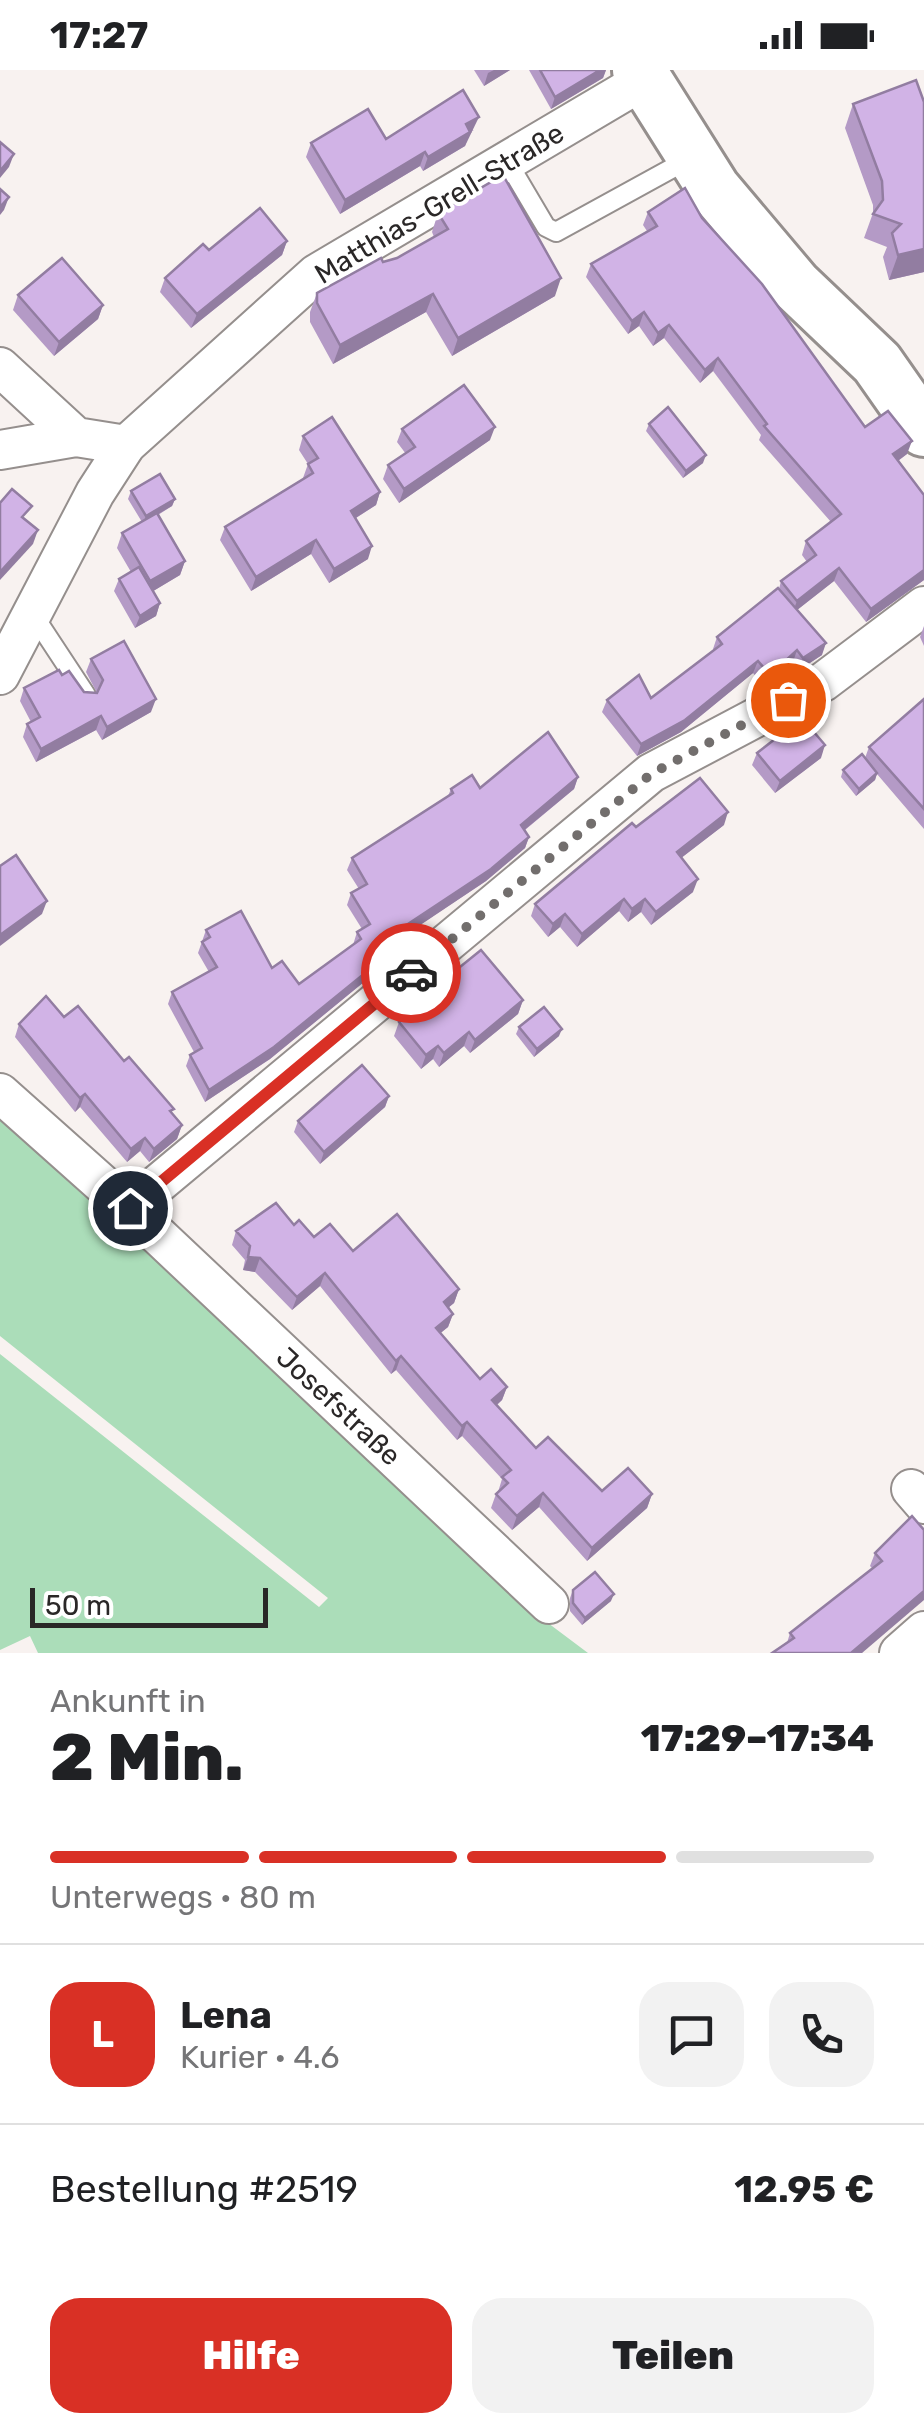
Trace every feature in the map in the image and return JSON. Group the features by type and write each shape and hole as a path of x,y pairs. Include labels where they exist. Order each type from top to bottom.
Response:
{"main road":[{"path":"641,75 714,189 796,285 877,363 924,430"}],"street":[{"name":"Matthias-Grell-Straße","path":"0,675 95,492 126,445 316,274 507,161 641,75"},
{"path":"0,367 76,437"},
{"path":"0,450 76,437 126,445"},
{"path":"130,1208 651,774 823,682 924,606"},
{"name":"Josefstraße","path":"0,1093 130,1208 549,1604"},
{"path":"899,1653 924,1630"}],"lane":[{"path":"507,161 546,228 556,232 693,157"},
{"path":"32,613 86,695"}],"green space":[{"path":"0,1115 540,1617 588,1653 38,1653 30,1636 0,1650 0,1354 319,1607 328,1598 0,1336"}],"building":[{"path":"540,70 600,70 555,97"},
{"path":"916,80 924,102 924,249 898,255 892,233 901,224 873,214 883,200 882,181 853,104"},
{"path":"463,90 479,117 466,124 470,132 428,157 425,152 345,200 311,143 368,109 386,139"},
{"path":"0,142 14,154 0,171"},
{"path":"503,175 561,278 458,338 433,294 340,345 317,303 317,293 381,258 383,262 397,258 448,229 438,213"},
{"path":"685,188 702,218 762,284 865,427 888,411 912,441 893,454 924,495 924,570 871,609 839,568 797,601 781,581 816,555 806,541 841,514 764,426 767,424 718,358 705,370 669,325 658,333 644,312 632,321 591,264 657,226 648,212"},
{"path":"0,189 9,197 0,207"},
{"path":"260,208 287,241 197,314 165,278 203,244 209,250"},
{"path":"62,258 103,305 59,342 18,295"},
{"path":"464,385 495,427 404,489 388,465 415,447 402,429"},
{"path":"668,407 706,455 686,471 649,424"},
{"path":"332,417 380,492 351,511 372,546 334,569 316,540 256,577 225,527 313,473 308,464 318,458 303,436"},
{"path":"160,474 175,499 146,516 131,491"},
{"path":"12,489 32,506 22,517 38,530 0,572 0,503"},
{"path":"157,513 185,561 150,581 122,533"},
{"path":"139,567 160,603 140,616 119,579"},
{"path":"778,588 826,643 803,658 797,650 770,675 758,661 685,720 641,744 607,700 639,675 651,698 722,644 717,637"},
{"path":"124,641 156,699 107,727 101,716 41,749 27,724 40,717 24,688 59,670 62,675 69,671 84,692 97,693 103,680 91,659"},
{"path":"924,699 924,809 869,747"},
{"path":"802,718 825,745 780,781 757,753"},
{"path":"548,732 578,777 521,825 529,837 491,869 396,932 402,943 274,1047 209,1090 190,1055 202,1048 172,992 217,967 202,942 210,937 206,930 241,911 272,968 282,961 299,984 361,939 357,932 370,924 351,893 367,884 352,858 453,793 451,789 472,775 480,788"},
{"path":"862,754 877,773 859,789 843,770"},
{"path":"700,778 728,812 677,852 698,879 656,912 645,899 632,909 624,899 582,934 565,914 553,924 535,904 632,823 636,827"},
{"path":"16,855 47,901 0,935 0,866"},
{"path":"481,950 523,1000 475,1040 469,1032 444,1053 438,1046 426,1055 399,1022 411,1013 408,1009"},
{"path":"46,996 64,1017 78,1006 124,1061 129,1057 174,1109 170,1111 182,1125 154,1149 145,1138 131,1149 85,1094 80,1098 19,1024"},
{"path":"544,1007 562,1029 537,1049 519,1027"},
{"path":"362,1065 389,1096 324,1152 298,1121"},
{"path":"276,1203 294,1225 299,1220 314,1237 330,1224 353,1251 397,1214 459,1289 444,1302 453,1314 436,1328 480,1379 491,1369 507,1387 492,1400 536,1448 548,1437 602,1491 628,1468 652,1494 592,1548 543,1493 517,1516 496,1494 508,1483 502,1477 511,1470 467,1422 462,1426 401,1356 396,1361 325,1273 297,1297 260,1258 248,1257 250,1246 236,1231"},
{"path":"912,1516 924,1530 924,1591 851,1653 772,1653 794,1638 790,1633 882,1561 875,1553"},
{"path":"595,1572 614,1594 585,1618 573,1603 573,1590"}],"way so far":[{"path":"411,973 651,774 788,700"}],"route":[{"path":"130,1208 411,973"}]}
